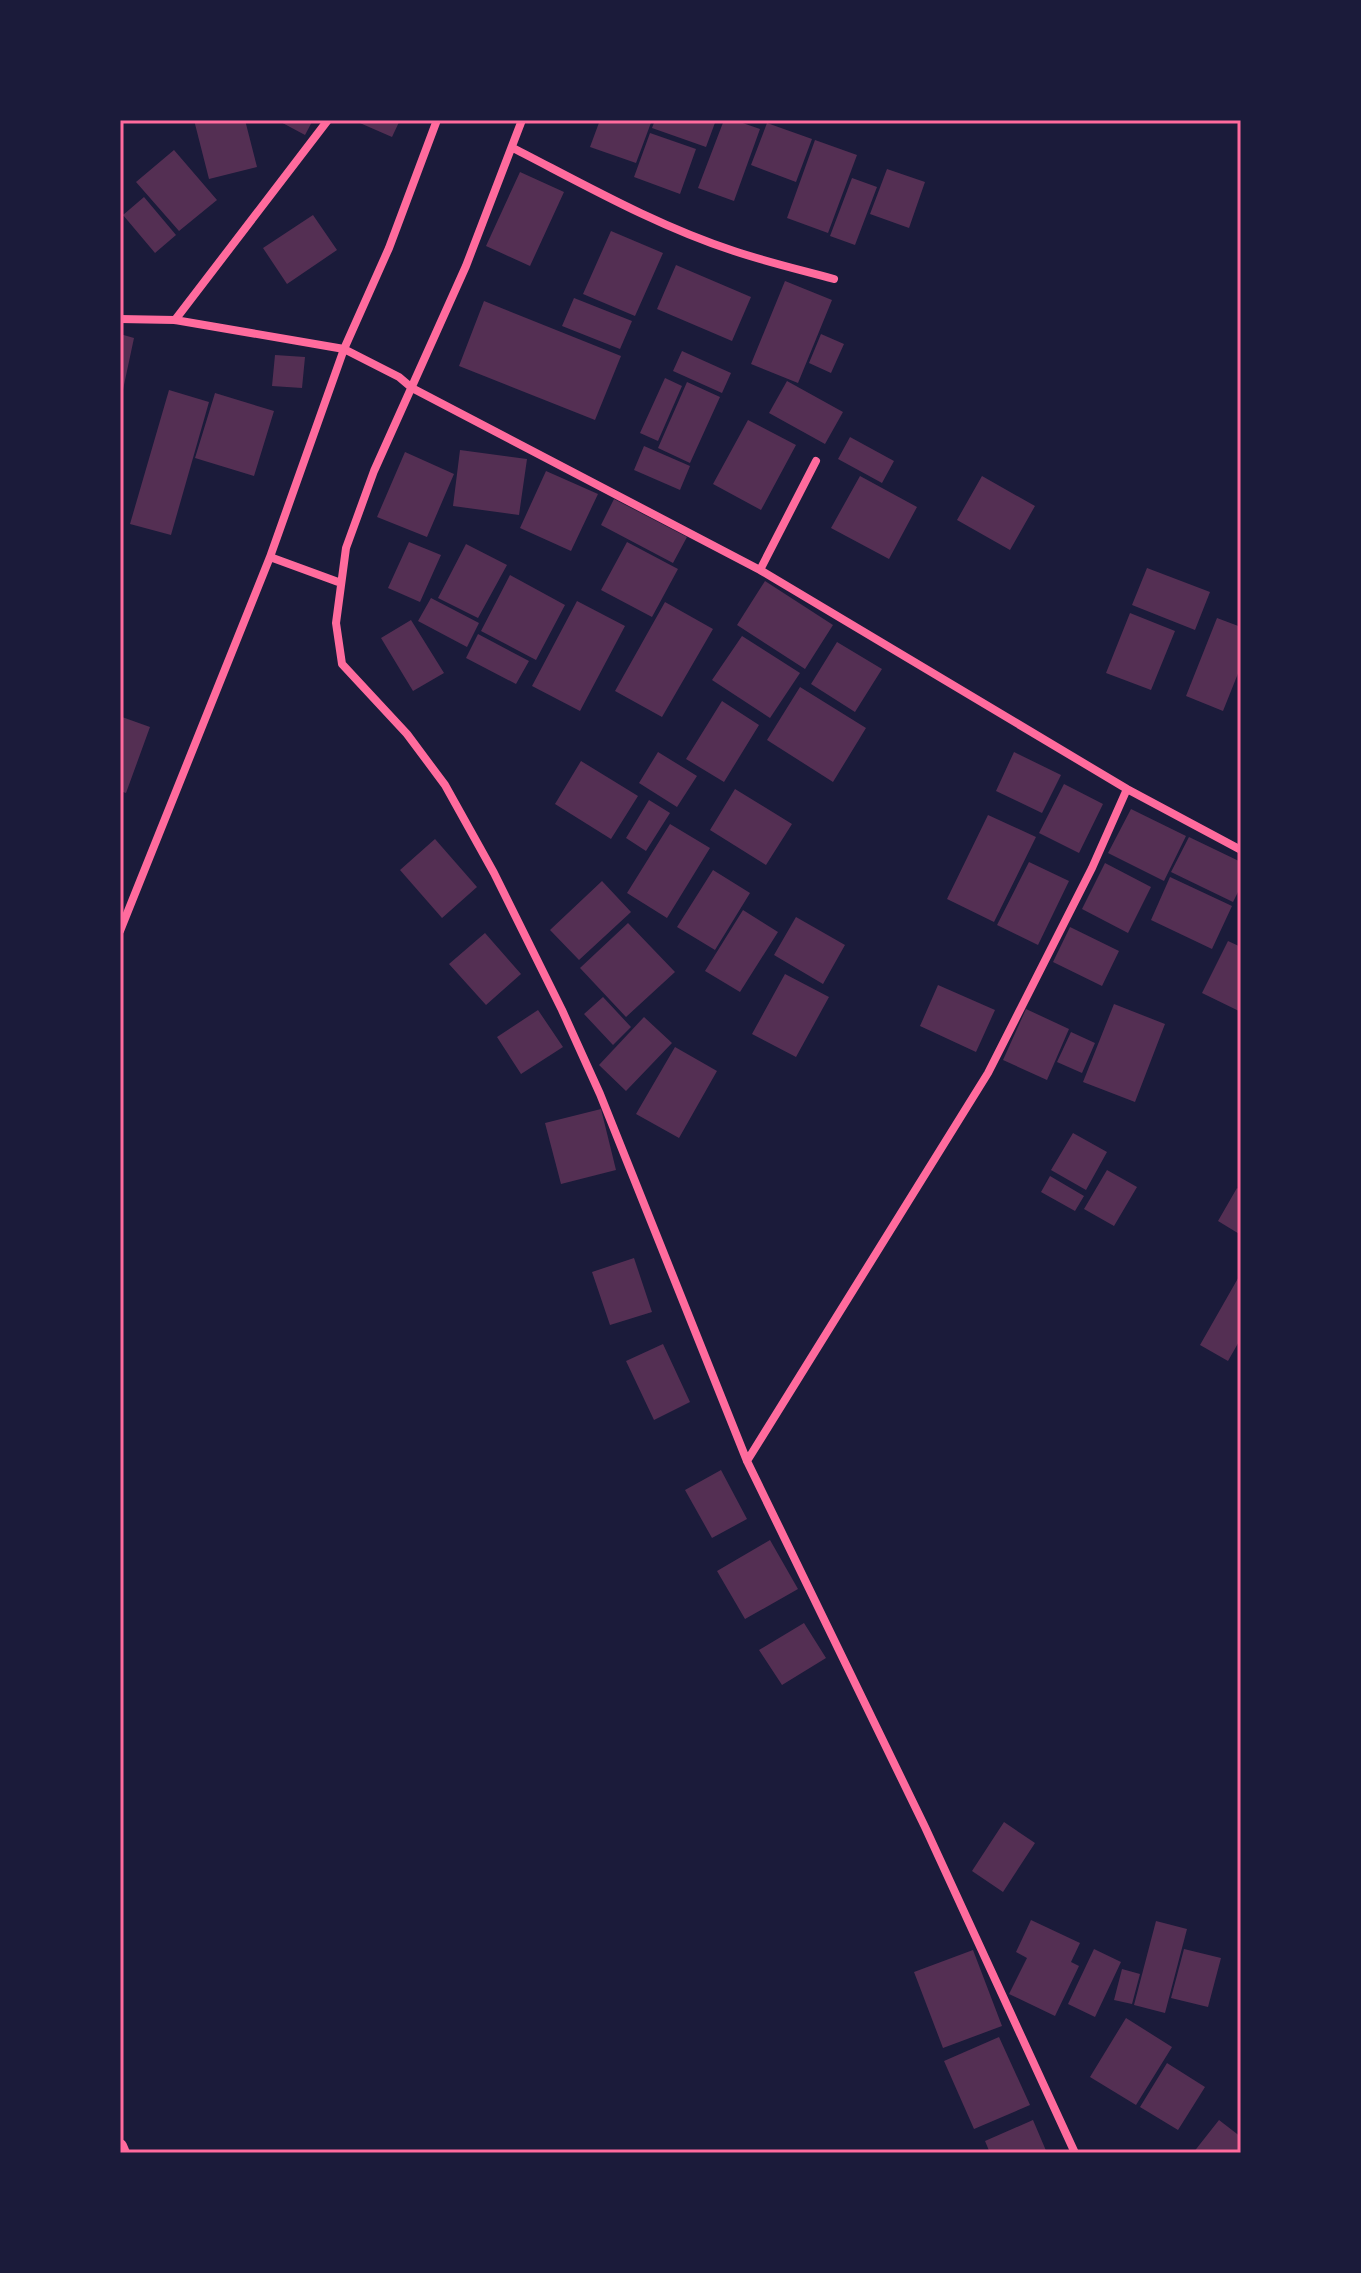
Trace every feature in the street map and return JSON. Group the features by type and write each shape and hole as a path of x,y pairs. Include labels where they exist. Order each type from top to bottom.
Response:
{"street":[{"path":"175,320 328,120"},
{"path":"120,931 270,557 344,349 389,248 437,120"},
{"path":"522,120 466,266 360,506 346,548 336,623 342,664 407,734 445,785 494,873 600,1094 747,1461 925,1827 1075,2153"},
{"path":"513,148 612,200 668,225 733,251 834,279"},
{"path":"120,319 175,320 344,349 399,377 412,388 760,570 1127,789 1241,850"},
{"path":"760,570 816,461"},
{"path":"270,557 341,583"},
{"path":"747,1461 988,1073 1092,868 1127,789"},
{"path":"120,2146 123,2153"}],"building":[{"path":"194,120 245,120 257,167 209,179"},
{"path":"277,120 313,120 305,135"},
{"path":"353,120 400,120 392,137"},
{"path":"600,120 652,120 636,163 590,147"},
{"path":"655,120 716,120 706,147 652,128"},
{"path":"724,120 734,120 760,129 734,201 698,188"},
{"path":"767,123 812,139 796,182 751,165"},
{"path":"650,133 696,149 680,194 634,177"},
{"path":"815,140 857,155 828,233 787,218"},
{"path":"174,150 217,200 179,231 136,182"},
{"path":"887,169 925,182 909,228 870,214"},
{"path":"520,172 564,192 530,266 486,246"},
{"path":"852,178 877,187 855,245 830,236"},
{"path":"144,197 176,235 155,253 123,215"},
{"path":"313,215 337,250 287,284 263,248"},
{"path":"611,231 663,253 635,316 583,294"},
{"path":"676,265 751,297 732,341 657,309"},
{"path":"785,281 832,300 798,383 751,364"},
{"path":"574,298 632,321 620,349 562,326"},
{"path":"484,301 621,356 595,420 459,366"},
{"path":"120,334 134,338 121,399 120,399"},
{"path":"821,334 844,344 831,373 809,363"},
{"path":"682,351 731,373 722,393 673,371"},
{"path":"275,355 305,357 302,388 272,386"},
{"path":"665,378 682,386 658,441 640,433"},
{"path":"787,381 843,412 825,444 769,413"},
{"path":"687,382 720,397 690,463 658,448"},
{"path":"169,390 209,402 171,535 130,524"},
{"path":"215,393 274,411 254,476 195,458"},
{"path":"748,420 796,445 761,510 713,484"},
{"path":"850,437 894,461 882,483 838,459"},
{"path":"644,446 690,466 680,490 634,470"},
{"path":"460,450 527,459 519,515 453,506"},
{"path":"405,452 454,474 427,537 377,517"},
{"path":"546,471 598,494 571,551 520,528"},
{"path":"860,476 917,507 889,559 831,528"},
{"path":"982,476 1035,506 1010,550 957,520"},
{"path":"614,499 687,537 673,563 601,525"},
{"path":"409,542 441,555 420,602 388,588"},
{"path":"627,542 678,569 652,617 601,590"},
{"path":"466,544 507,565 478,618 438,598"},
{"path":"1147,568 1210,592 1195,630 1132,605"},
{"path":"510,575 565,605 536,660 481,631"},
{"path":"765,581 833,625 805,669 737,625"},
{"path":"431,598 479,623 467,647 418,621"},
{"path":"577,601 625,626 580,711 532,686"},
{"path":"665,602 713,629 662,717 615,691"},
{"path":"1130,613 1175,631 1151,690 1106,673"},
{"path":"1217,618 1241,627 1241,666 1223,711 1186,696"},
{"path":"411,620 444,673 413,691 381,638"},
{"path":"478,634 529,661 516,684 466,658"},
{"path":"742,636 800,673 770,718 712,680"},
{"path":"837,642 882,669 855,712 811,684"},
{"path":"800,687 866,728 833,782 767,740"},
{"path":"722,701 759,725 724,782 686,759"},
{"path":"122,717 150,727 126,793 120,791"},
{"path":"658,752 697,776 677,807 639,783"},
{"path":"1014,752 1061,775 1042,813 996,791"},
{"path":"581,761 638,796 611,839 555,804"},
{"path":"1064,784 1103,804 1079,853 1039,833"},
{"path":"735,789 792,824 766,865 710,830"},
{"path":"649,800 670,813 646,851 626,838"},
{"path":"1131,809 1186,836 1164,881 1108,853"},
{"path":"988,815 1036,837 994,922 947,899"},
{"path":"670,824 710,848 667,918 627,893"},
{"path":"1189,837 1241,862 1241,886 1233,902 1171,872"},
{"path":"435,839 477,887 442,918 400,870"},
{"path":"1029,862 1069,881 1038,945 997,925"},
{"path":"1105,863 1151,887 1128,933 1082,909"},
{"path":"713,870 750,893 715,950 677,927"},
{"path":"1170,877 1232,906 1212,949 1151,920"},
{"path":"602,881 631,912 579,960 550,930"},
{"path":"743,910 778,932 740,992 705,971"},
{"path":"796,917 845,945 823,984 774,955"},
{"path":"628,923 675,972 626,1017 580,968"},
{"path":"1070,927 1119,951 1102,986 1053,962"},
{"path":"485,933 521,974 486,1005 449,964"},
{"path":"1228,941 1241,947 1241,1012 1202,993"},
{"path":"785,974 829,997 796,1057 752,1034"},
{"path":"938,985 995,1010 976,1052 920,1026"},
{"path":"603,997 631,1027 613,1045 584,1014"},
{"path":"1114,1004 1165,1024 1135,1102 1083,1082"},
{"path":"1026,1009 1069,1029 1047,1080 1003,1060"},
{"path":"538,1010 563,1047 521,1074 497,1037"},
{"path":"644,1017 672,1043 626,1091 599,1065"},
{"path":"1071,1032 1095,1043 1082,1073 1057,1062"},
{"path":"675,1047 717,1071 679,1138 636,1114"},
{"path":"601,1109 616,1170 561,1184 545,1123"},
{"path":"1073,1133 1107,1152 1086,1190 1051,1170"},
{"path":"1107,1170 1137,1187 1114,1226 1084,1209"},
{"path":"1050,1176 1084,1196 1075,1211 1041,1192"},
{"path":"1237,1188 1241,1191 1241,1235 1218,1221"},
{"path":"634,1258 652,1312 610,1325 592,1272"},
{"path":"1241,1273 1241,1338 1228,1361 1200,1345"},
{"path":"663,1344 690,1402 654,1420 626,1361"},
{"path":"721,1470 747,1519 712,1538 685,1490"},
{"path":"770,1540 798,1589 745,1619 717,1571"},
{"path":"804,1623 826,1658 782,1685 759,1650"},
{"path":"1004,1822 1035,1843 1003,1892 972,1871"},
{"path":"1031,1920 1080,1943 1071,1962 1079,1966 1055,2016 1009,1994 1027,1958 1016,1952"},
{"path":"1156,1921 1187,1929 1165,2013 1134,2005"},
{"path":"1094,1949 1121,1962 1095,2017 1068,2004"},
{"path":"1184,1949 1221,1958 1208,2007 1171,1998"},
{"path":"973,1950 1002,2026 943,2048 914,1972"},
{"path":"1122,1969 1140,1974 1132,2004 1114,2000"},
{"path":"1126,2018 1172,2047 1136,2105 1090,2077"},
{"path":"999,2037 1030,2105 974,2129 944,2061"},
{"path":"1167,2063 1205,2087 1178,2130 1140,2107"},
{"path":"1033,2120 1047,2153 990,2153 985,2141"},
{"path":"1219,2120 1241,2137 1241,2153 1193,2153"}]}
